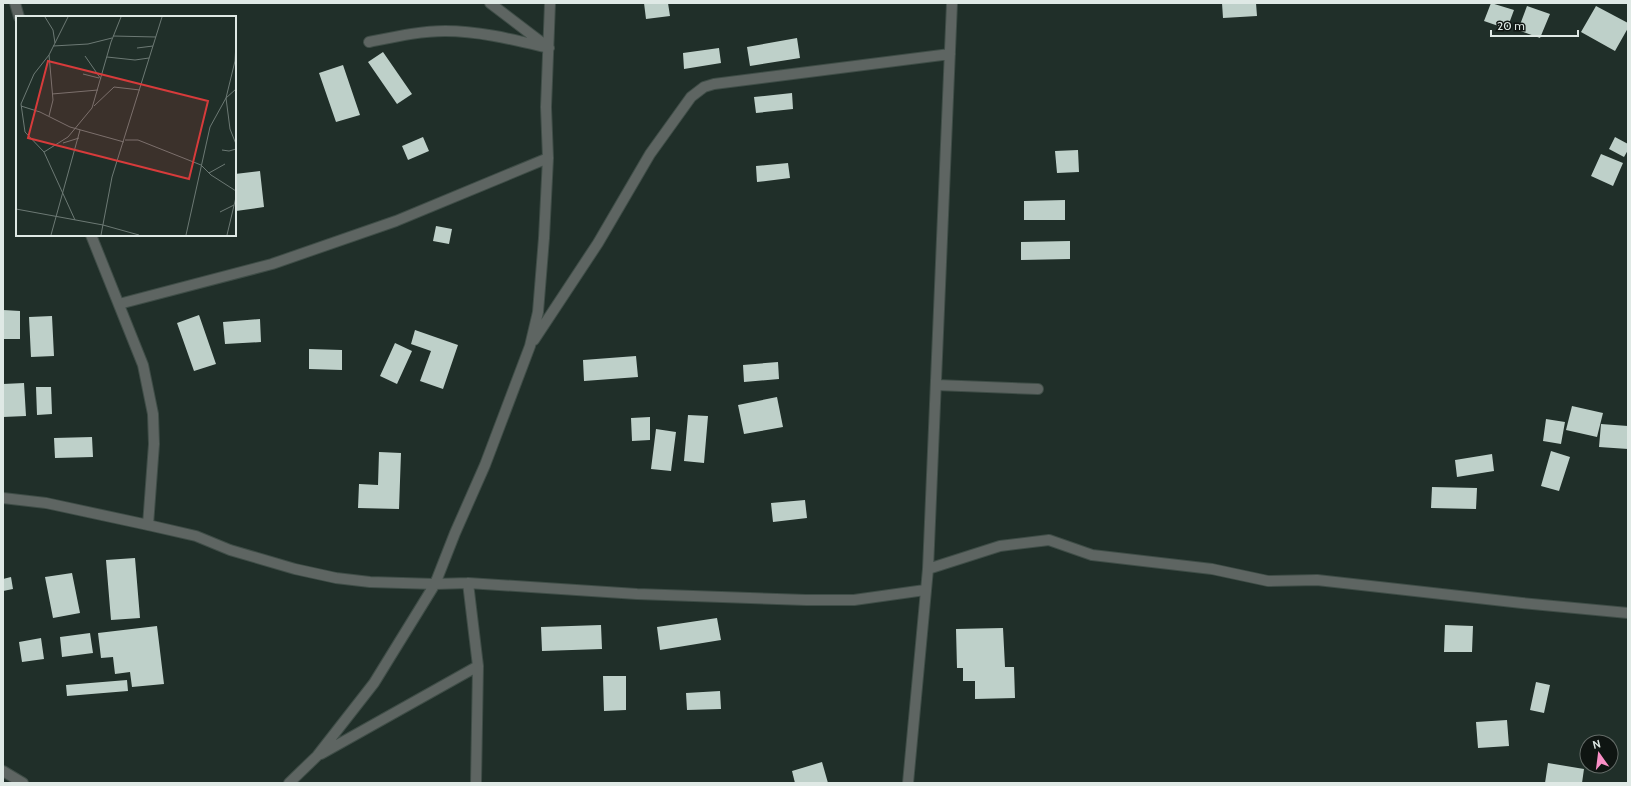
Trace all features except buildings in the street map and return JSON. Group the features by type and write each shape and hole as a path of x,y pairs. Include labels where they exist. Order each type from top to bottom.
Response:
{"street":[{"path":"15,3 19,16"},
{"path":"490,3 548,48"},
{"path":"289,783 317,756 374,683 435,584 455,533 485,465 530,346 539,305 548,158 546,107 550,3"},
{"path":"908,783 928,569 952,3"},
{"path":"369,42 418,33 446,31 507,38 548,48"},
{"path":"530,346 598,243 650,154 691,97 698,91 714,84 950,54"},
{"path":"119,304 272,264 396,221 548,158"},
{"path":"91,236 143,365 153,414 154,444 148,525"},
{"path":"936,385 1038,389"},
{"path":"3,498 46,503 148,525 196,536 230,550 295,569 336,578 370,582 435,584 468,582 637,594 806,600 854,600 925,590"},
{"path":"928,569 1000,546 1049,540 1092,555 1212,568 1268,581 1317,580 1522,603 1628,613"},
{"path":"468,582 478,666 476,783"},
{"path":"317,756 478,666"},
{"path":"3,771 24,783"}]}
